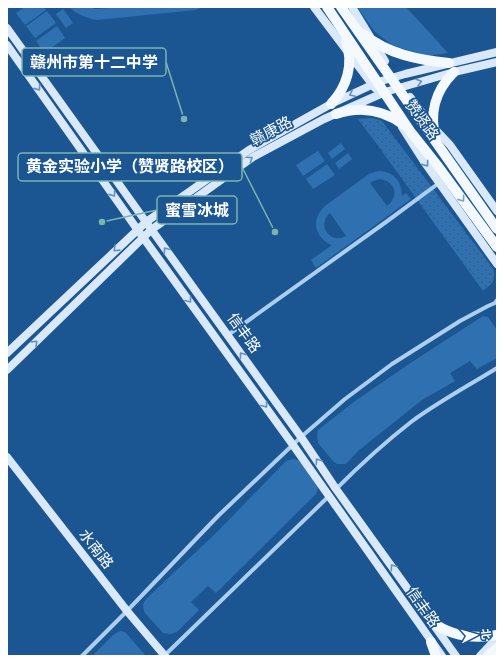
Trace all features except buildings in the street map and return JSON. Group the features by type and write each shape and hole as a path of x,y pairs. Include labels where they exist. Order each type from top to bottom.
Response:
{"main road":[{"path":"314,7 349,53 375,83"},
{"name":"赞贤路","path":"327,7 382,94 437,165 497,247"},
{"name":"赞贤路","path":"341,7 350,12 439,148 497,229"},
{"path":"350,12 358,30 371,40 403,55 452,68 437,98 433,113 433,127 439,148"},
{"name":"信丰路","path":"7,28 301,437 336,489 456,656"},
{"path":"331,104 340,92 346,79 349,65 349,53 342,30"},
{"path":"371,40 393,78"},
{"name":"信丰路","path":"7,45 442,656"},
{"name":"赣康路","path":"7,370 151,230 253,157 324,119 382,94 497,52"},
{"name":"赣康路","path":"7,353 137,229 249,150 331,104 375,83 393,78 497,62"},
{"path":"400,88 450,146 497,210"},
{"path":"382,94 425,163 497,264"},
{"path":"336,114 350,110 378,112 386,114 397,120 410,131"},
{"name":"水南路","path":"7,457 127,611 165,656"},
{"path":"432,622 447,631 462,635 479,637 497,635"},
{"path":"480,656 497,638"},
{"path":"431,642 436,656"},
{"path":"488,656 497,648"}],"street":[{"path":"228,335 386,222 439,182"},
{"path":"82,656 218,516 301,437 345,399 392,364 460,321 496,302"},
{"path":"165,656 367,459 411,423 442,401 497,368"}],"shaded area":[{"path":"25,7 44,7 46,10 25,25 16,13"},
{"path":"69,7 88,7 96,9 120,7 204,7 195,10 97,20 75,12"},
{"path":"357,7 406,7 448,53 426,56 392,45 375,32"},
{"path":"63,9 73,23 66,28 56,14"},
{"path":"47,11 56,23 35,38 26,26"},
{"path":"57,26 65,38 44,53 36,41"},
{"path":"373,118 382,121 494,270 494,278 491,284 483,291 358,119"},
{"path":"341,143 345,149 332,159 328,153"},
{"path":"318,151 325,161 303,176 296,165"},
{"path":"348,153 352,159 339,169 335,163"},
{"path":"327,164 335,175 313,189 306,179"},
{"path":"383,171 392,175 398,181 402,191 402,196 406,193 411,199 316,268 311,260 332,245 322,238 316,228 317,217 320,211 369,174","holes":["379,179 389,182 394,189 393,198 387,206 370,183","330,213 346,236 335,238 330,236 327,232 324,223"]},
{"path":"483,316 488,317 497,330 497,358 477,369 470,361 450,373 455,381 422,400 358,451 346,464 337,464 333,461 318,443 318,430 355,401"},
{"path":"293,459 298,460 302,464 316,483 318,488 316,494 216,593 208,586 191,602 199,610 177,632 170,634 163,633 144,612 143,604 146,599 216,533 286,461"},
{"path":"120,631 125,632 146,656 92,656 113,635"}],"place":[{"name":"赣州市第十二中学","path":"184,119"},
{"name":"蜜雪冰城","path":"102,222"},
{"name":"黄金实验小学（赞贤路校区）","path":"275,232"}]}
